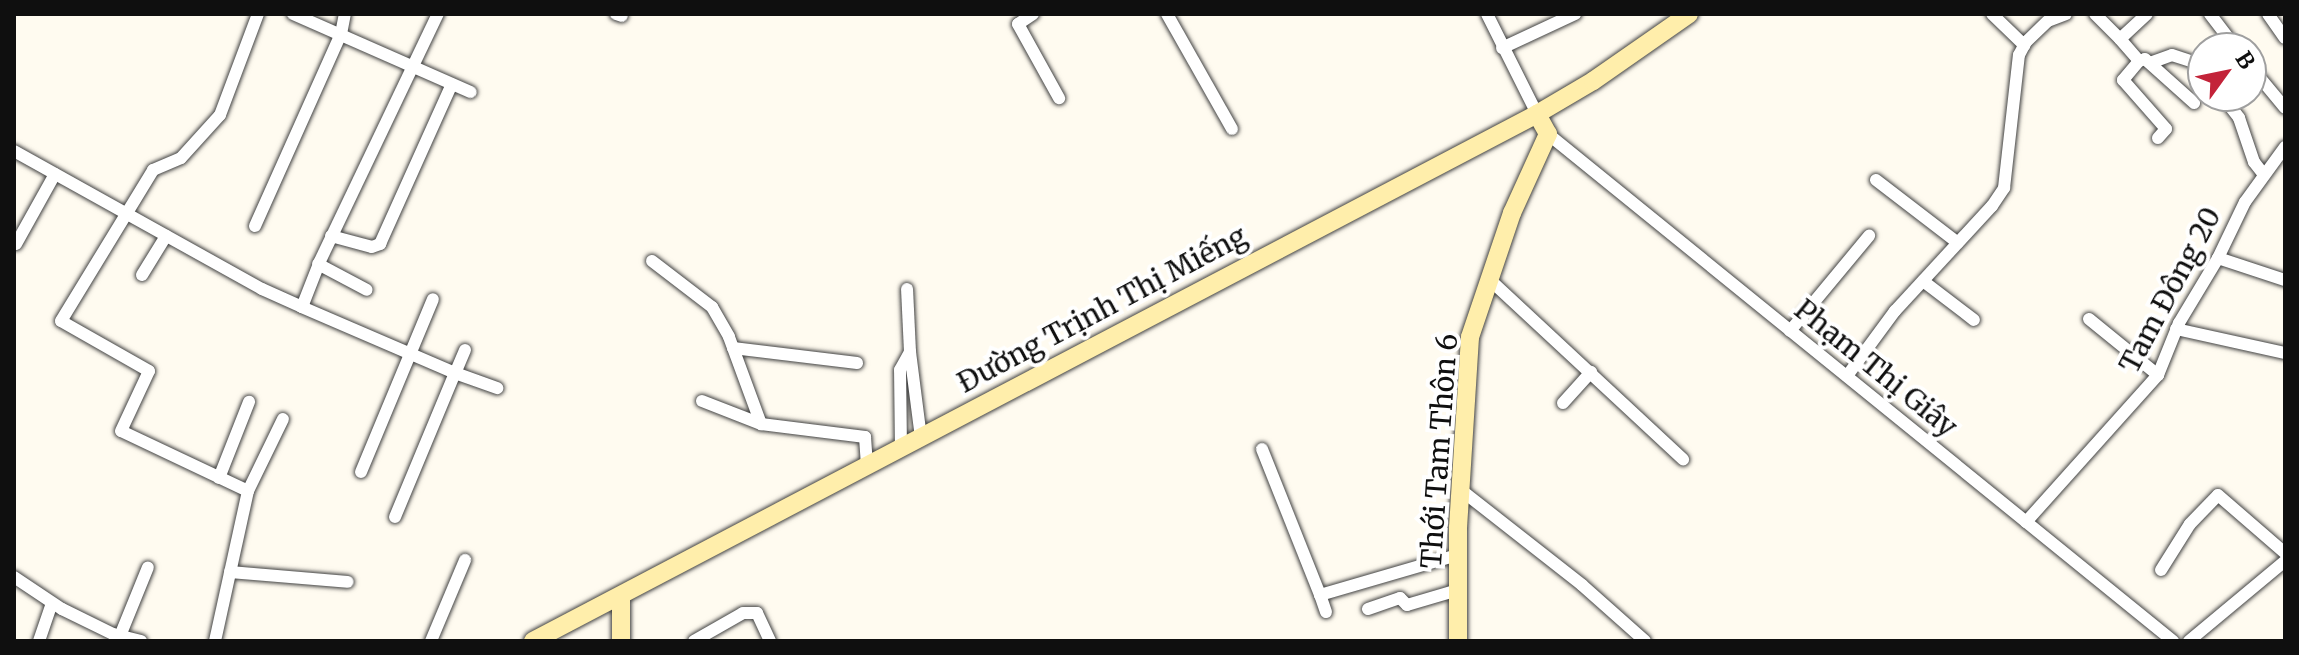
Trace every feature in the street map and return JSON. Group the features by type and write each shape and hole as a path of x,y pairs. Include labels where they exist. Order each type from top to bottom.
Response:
{"main road":[{"name":"Đường Trịnh Thị Miếng","path":"533,641 1537,114 1593,81 1689,14"},
{"path":"1537,114 1548,134"},
{"name":"Thới Tam Thôn 6","path":"1458,641 1458,555 1470,337 1512,213 1548,134"},
{"path":"621,596 621,641"}],"street":[{"path":"248,491 121,431 149,371 61,321 153,170 181,158 220,115 258,14"},
{"path":"293,14 414,64 471,92"},
{"path":"255,226 341,34 345,14"},
{"path":"302,307 318,264 438,14"},
{"path":"1033,14 1021,20 1019,26 1059,98"},
{"path":"1167,14 1232,129"},
{"path":"1487,14 1537,114"},
{"path":"1502,48 1575,14"},
{"path":"1992,14 2024,45"},
{"path":"1847,376 1895,311 2004,188 2019,55 2024,45 2048,21 2066,14"},
{"path":"2095,14 2144,62 2187,97"},
{"path":"2120,39 2147,14"},
{"path":"2210,14 2224,32"},
{"path":"2268,14 2285,38"},
{"path":"2158,138 2166,129 2123,80 2144,62 2172,55 2187,60"},
{"path":"331,236 372,247 380,244 452,84"},
{"path":"2267,86 2285,108"},
{"path":"2234,112 2254,162 2264,175"},
{"name":"Phạm Thị Giây","path":"1548,134 2173,641"},
{"name":"Tam Đông 20","path":"2026,522 2158,375 2176,329 2218,258 2245,202 2285,147"},
{"path":"14,151 302,307 497,388"},
{"path":"16,244 55,174"},
{"path":"1876,180 1958,243"},
{"path":"142,275 166,236"},
{"path":"1790,331 1869,236"},
{"path":"2218,258 2285,280"},
{"path":"652,261 712,307 733,348 761,424"},
{"path":"318,264 367,290"},
{"path":"1489,279 1683,459"},
{"path":"1923,281 1974,320"},
{"path":"907,289 910,352 921,438"},
{"path":"361,472 433,299"},
{"path":"2089,319 2158,375"},
{"path":"2176,329 2285,353"},
{"path":"733,348 857,363"},
{"path":"395,517 465,350"},
{"path":"901,449 900,370 910,352"},
{"path":"1563,403 1591,372"},
{"path":"702,401 761,424 865,437 867,468"},
{"path":"219,478 249,402"},
{"path":"215,641 248,491 283,419"},
{"path":"1262,449 1326,612"},
{"path":"1461,490 1582,585 1645,641"},
{"path":"2161,570 2190,524 2218,495 2285,553"},
{"path":"1320,595 1458,555"},
{"path":"431,641 465,560"},
{"path":"2189,641 2285,561"},
{"path":"120,636 148,567"},
{"path":"230,572 348,582"},
{"path":"14,577 52,603 120,636 141,641"},
{"path":"1368,609 1400,598 1407,605 1458,590"},
{"path":"39,641 52,603"},
{"path":"694,641 743,613 757,613 770,641"}]}
